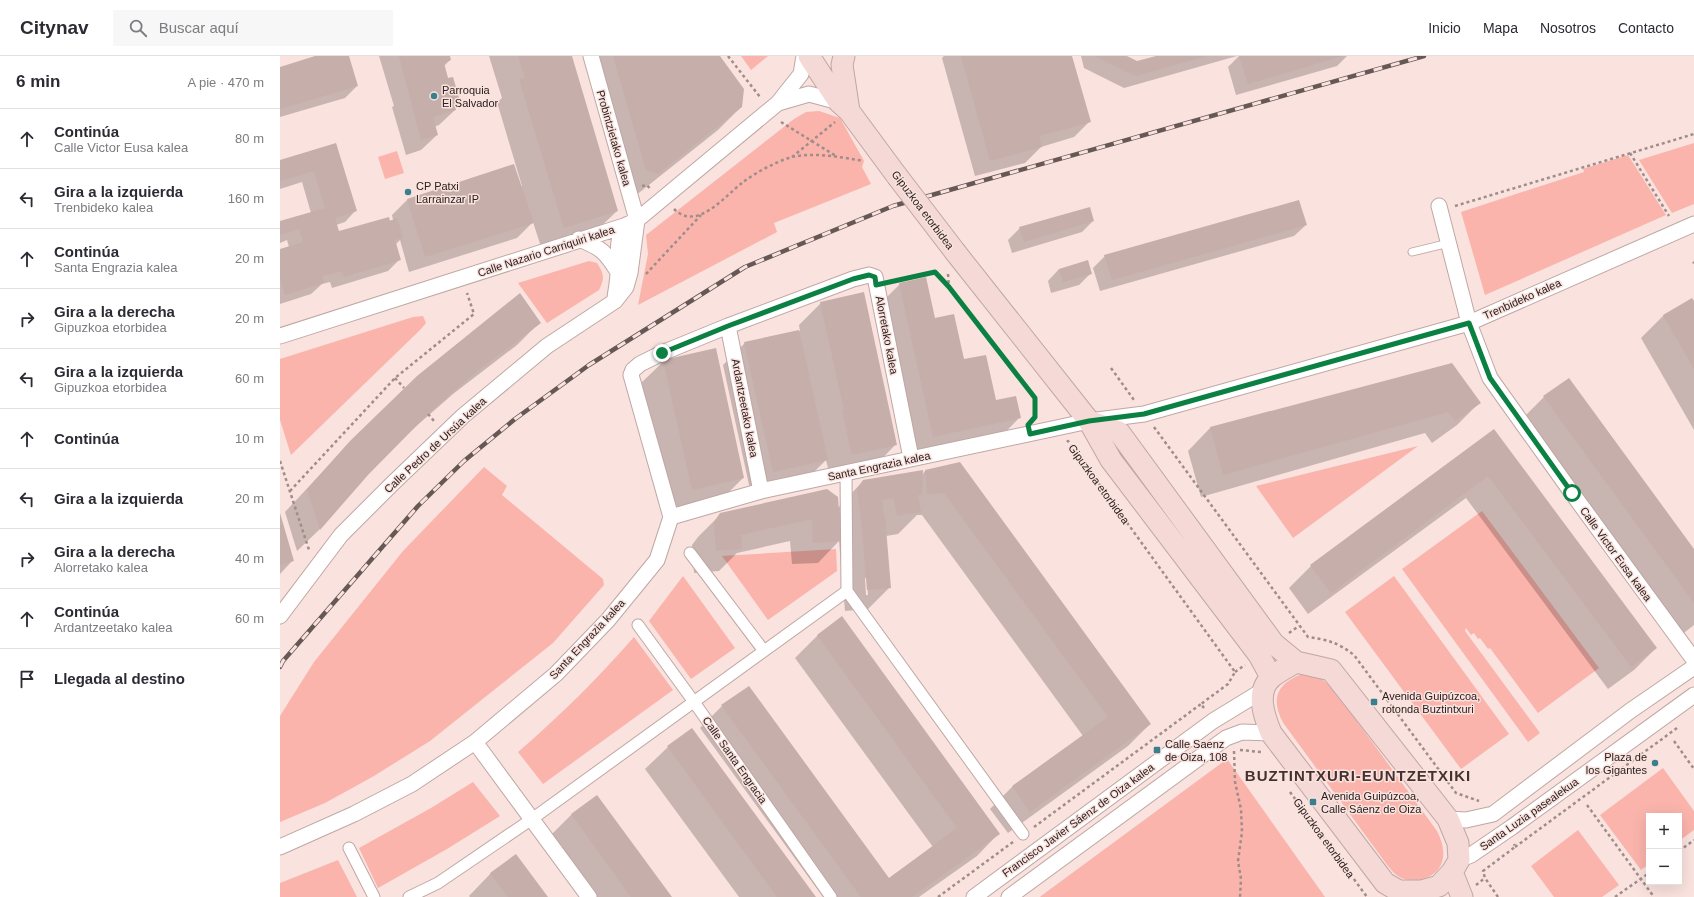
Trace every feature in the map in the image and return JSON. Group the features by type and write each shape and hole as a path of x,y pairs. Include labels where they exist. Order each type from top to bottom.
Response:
{"main road":[{"name":"Gipuzkoa etorbidea","path":"809,56 843,110 897,176 1089,421 1111,460 1259,655 1266,684"},
{"name":"Gipuzkoa etorbidea","path":"843,110 842,65 844,56"},
{"path":"1089,421 1119,432 1274,644 1296,662 1331,670 1448,819 1458,843 1455,866 1462,897"},
{"path":"1296,662 1266,684 1264,713 1271,733 1385,883 1397,894 1426,894 1439,886 1455,866"}],"street":[{"name":"Probintzietako kalea","path":"591,56 631,223"},
{"name":"Calle Nazario Carriquiri kalea","path":"280,336 631,223 778,103 801,74 804,56"},
{"name":"Calle Nazario Carriquiri kalea","path":"778,103 809,94 843,110"},
{"name":"Calle Victor Eusa kalea","path":"1447,206 1449,243 1469,323 1490,378 1694,660"},
{"path":"615,301 620,233 631,223"},
{"name":"Calle Pedro de Ursúa kalea","path":"280,616 342,535 392,484 463,416 547,346 615,301 626,287 628,280 631,223"},
{"name":"Trenbideko kalea","path":"1089,421 1144,414 1469,323 1694,224"},
{"path":"579,239 594,245 607,254 618,272"},
{"name":"Alorretako kalea","path":"728,326 853,279 869,275 875,277 911,458"},
{"path":"671,517 632,375 633,370 640,364 728,326"},
{"name":"Ardantzeetako kalea","path":"728,326 761,490"},
{"name":"Santa Engrazia kalea","path":"280,847 354,814 412,784 475,742 556,674 608,620 657,560 671,517 761,490 1089,421"},
{"path":"846,473 847,591 1023,834"},
{"path":"690,553 764,651"},
{"path":"409,897 438,883 532,819 847,591"},
{"path":"280,600 296,594"},
{"name":"Calle Santa Engracia","path":"638,625 831,897"},
{"name":"Santa Luzia pasealekua","path":"1448,819 1466,820 1493,814 1630,711 1694,667"},
{"name":"Francisco Javier Sáenz de Oiza kalea","path":"974,897 1212,721 1266,684"},
{"name":"Santa Luzia pasealekua","path":"1455,866 1512,827 1694,695"},
{"name":"Francisco Javier Sáenz de Oiza kalea","path":"1009,897 1226,738 1242,732 1271,733"},
{"path":"475,742 589,897"},
{"path":"349,848 374,897"}],"lane":[{"path":"1412,252 1449,243"}],"path":[{"path":"728,56 760,97"},
{"path":"792,158 812,141 843,110"},
{"path":"781,122 837,157"},
{"path":"1447,206 1694,134"},
{"path":"1630,153 1669,216"},
{"path":"673,208 679,214 687,217 701,215 709,211 744,182 764,169 792,158 814,155 864,161"},
{"path":"643,278 701,215"},
{"path":"876,285 935,272 949,287 1035,398 1035,417 1028,425 1030,434"},
{"path":"948,272 949,287"},
{"path":"290,491 394,378 474,314 467,293"},
{"path":"1111,368 1308,637 1329,640 1340,644 1354,655 1456,794 1485,802"},
{"path":"394,378 404,388"},
{"path":"428,414 434,420"},
{"name":"Gipuzkoa etorbidea","path":"1061,443 1068,442 1235,672 1228,684 1201,704"},
{"path":"280,462 309,550"},
{"path":"1201,704 1207,713"},
{"name":"Francisco Javier Sáenz de Oiza kalea","path":"938,897 1201,704"},
{"name":"Santa Luzia pasealekua","path":"1515,847 1681,726"},
{"path":"1674,742 1694,769"},
{"path":"1240,897 1241,879 1238,861 1242,832 1241,808 1236,782 1234,749 1261,752 1266,758"},
{"name":"Gipuzkoa etorbidea","path":"1289,790 1367,897"},
{"path":"1587,805 1654,897"},
{"path":"1498,897 1485,878 1483,871 1515,847 1511,840"},
{"path":"1682,849 1694,840"},
{"path":"1615,897 1646,875"}],"shaded area":[{"path":"741,56 768,56 751,70"},
{"path":"819,111 840,118 864,161 862,167 871,184 774,223 777,232 638,305 648,254 646,235 794,119 806,112"},
{"path":"1694,143 1694,204 1672,213 1639,160"},
{"path":"397,151 404,173 385,179 378,157"},
{"path":"1628,155 1666,215 1485,295 1461,212 1584,172 1583,169"},
{"path":"589,261 597,263 601,270 603,279 599,290 547,323 518,283"},
{"path":"423,316 426,323 420,330 291,455 280,420 280,359 413,317"},
{"path":"1418,446 1293,538 1256,486"},
{"path":"484,467 507,486 502,495 603,579 604,585 553,643 430,741 374,776 325,803 280,822 280,716 314,662 403,551"},
{"path":"1482,511 1599,668 1538,713 1490,648 1488,649 1480,638 1478,639 1474,633 1471,635 1466,628 1465,631 1540,733 1528,742 1402,569"},
{"path":"836,549 837,571 768,620 722,556"},
{"path":"683,576 735,648 691,679 649,621"},
{"path":"1394,576 1509,734 1461,769 1345,612"},
{"path":"634,637 673,690 543,784 518,752 549,725 607,667"},
{"path":"1305,673 1321,678 1335,691 1437,831 1443,847 1443,854 1442,861 1435,873 1419,880 1408,880 1396,875 1284,724 1279,715 1277,706 1279,692 1288,681"},
{"path":"1227,759 1325,897 1040,897 1041,896"},
{"path":"1663,768 1694,811 1694,830 1682,839 1682,813 1646,813 1646,866 1641,870 1600,815"},
{"path":"473,782 500,816 447,849 378,888 359,848 431,808"},
{"path":"1578,830 1619,885 1602,897 1554,897 1531,866"},
{"path":"338,860 357,897 280,897 280,883"}],"building":[{"path":"315,56 349,56 358,86 280,109 280,67"},
{"name":"Parroquia El Salvador","path":"399,56 450,56 451,60 444,63 448,78 453,77 460,101 454,103 456,110 433,117 438,135 421,140"},
{"path":"518,56 572,56 618,211 564,228 519,79 525,78"},
{"path":"613,56 720,56 744,89 742,107 658,174 646,170"},
{"path":"961,56 1072,56 1091,122 1039,136 1042,147 990,161"},
{"path":"1095,56 1127,56 1137,61 1156,56 1207,56 1136,76"},
{"path":"1239,56 1343,56 1248,84"},
{"path":"336,143 357,211 335,218 339,231 389,217 390,221 397,218 403,238 395,240 401,260 344,277 342,271 322,276 324,283 285,295 280,278 280,249 303,242 299,229 280,235 280,221 325,208 314,171 280,181 280,160"},
{"path":"514,164 534,223 425,257 407,199"},
{"path":"1299,200 1307,225 1112,280 1104,255"},
{"path":"1090,207 1094,221 1024,242 1019,227"},
{"path":"1088,260 1092,274 1063,282 1059,269"},
{"path":"926,277 935,318 954,314 964,359 986,355 996,400 1016,396 1021,418 933,437 899,283"},
{"path":"864,292 897,445 852,455 842,411 844,410 820,302"},
{"path":"520,293 541,323 476,372 428,414 368,475 320,530 307,489 350,441 417,376"},
{"path":"1692,298 1694,301 1694,369 1663,315"},
{"path":"799,330 828,460 773,472 744,342"},
{"path":"716,348 744,478 692,490 663,360"},
{"path":"1452,363 1481,403 1455,421 1448,412 1223,475 1210,427"},
{"path":"1569,378 1694,549 1694,603 1543,396"},
{"path":"1494,429 1657,648 1631,667 1488,476 1331,593 1310,565"},
{"path":"960,462 1151,724 1030,812 1012,786 1108,717 944,493 927,494 925,470"},
{"path":"923,470 922,494 918,495 921,512 897,516 894,498 882,500 885,516 891,588 867,590 857,489 863,480"},
{"path":"827,489 838,497 841,541 813,543 812,519 741,535 742,549 716,551 714,522 720,513"},
{"path":"280,513 294,561 280,565"},
{"path":"842,616 1000,834 912,897 861,897 721,705 749,686 889,878 957,828 817,635"},
{"path":"692,728 816,897 777,897 667,746"},
{"path":"597,795 672,897 631,897 571,814"},
{"path":"516,854 548,897 508,897 490,873"}],"railway":[{"path":"280,667 283,661 418,506 464,461 515,419 589,365 745,267 893,206 1424,56"}],"place":[{"name":"Parroquia El Salvador","path":"434,96"},
{"name":"CP Patxi Larrainzar IP","path":"408,192"},
{"name":"Avenida Guipúzcoa, rotonda Buztintxuri","path":"1374,702"},
{"name":"Calle Saenz de Oiza, 108","path":"1157,750"},
{"name":"Plaza de los Gigantes","path":"1655,763"},
{"name":"Avenida Guipúzcoa, Calle Sáenz de Oiza","path":"1313,802"}],"district":[{"name":"BUZTINTXURI-EUNTZETXIKI","path":"1358,775"}],"route":[{"path":"662,353 728,326 853,279 869,275 875,277 876,285 935,272 949,287 1007,364 1035,398 1035,417 1028,425 1030,434 1089,421 1144,414 1469,323 1490,378 1572,493"}]}
